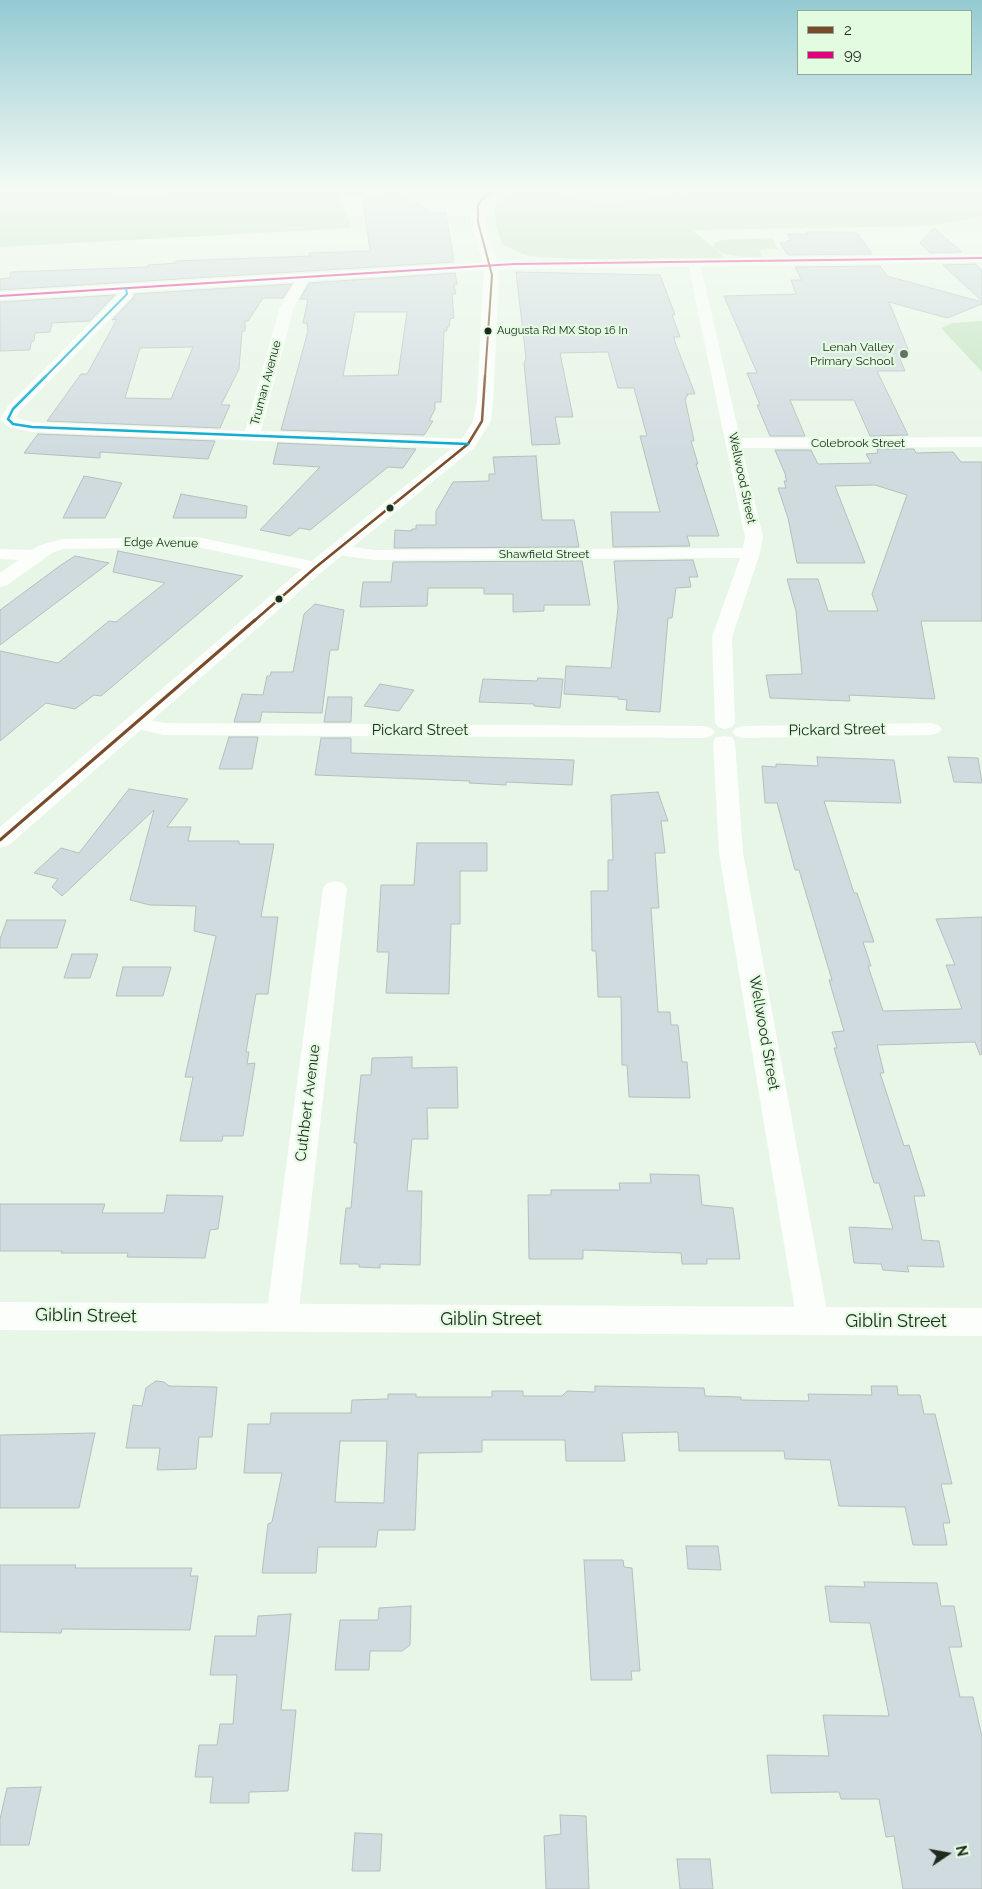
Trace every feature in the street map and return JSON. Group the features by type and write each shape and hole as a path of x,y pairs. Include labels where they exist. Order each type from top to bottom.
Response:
{"street":[{"path":"0,296 302,277"},
{"name":"Truman Avenue","path":"252,434 287,307 304,277"},
{"path":"0,840 316,567 468,444 482,421 485,400 488,308 492,277"},
{"name":"Wellwood Street","path":"697,277 735,443 754,537 751,553 722,637 728,826 731,853 813,1322"},
{"path":"126,288 127,294 14,409 9,415 8,420 14,424 32,427 252,434 468,444"},
{"name":"Colebrook Street","path":"735,443 982,442"},
{"name":"Edge Avenue","path":"0,581 36,556 56,546 72,543 197,542 316,567"},
{"name":"Shawfield Street","path":"338,550 374,555 751,553"},
{"name":"Edge Avenue","path":"0,554 36,556"},
{"name":"Pickard Street","path":"136,724 164,729 724,732 930,729"},
{"name":"Cuthbert Avenue","path":"282,1318 335,888"},
{"name":"Giblin Street","path":"0,1316 982,1323"}],"green space":[{"path":"982,321 982,372 941,328 953,323"}],"building":[{"path":"208,277 0,290 0,279"},
{"path":"394,277 456,277 457,284 454,285 456,294 452,294 454,318 450,319 447,331 444,331 441,402 435,402 435,409 429,421 433,421 424,435 281,430 308,331 307,323 303,323 308,299 300,299 309,283","holes":["355,312 407,312 398,375 343,376"]},
{"path":"517,277 661,277 675,315 672,315 680,337 674,337 675,342 695,394 687,394 688,396 685,399 694,441 691,441 698,464 696,464 719,536 687,536 690,546 613,547 611,512 660,512 640,436 647,436 634,388 618,388 608,352 560,353 573,417 555,417 560,444 532,445 524,363 526,358"},
{"path":"800,277 891,277 982,302 982,304 947,318 889,302 910,354 898,354 905,371 877,371 908,435 870,436 854,400 790,400 805,436 770,436 757,405 760,405 747,373 757,373 724,296 796,294 791,280 802,280"},
{"path":"956,277 982,277 982,301"},
{"path":"292,284 283,298 263,298 248,321 245,321 245,331 242,331 239,369 221,405 230,405 220,428 47,421 81,374 87,374 117,319 112,320 135,294","holes":["193,347 171,399 125,398 140,348"]},
{"path":"115,295 90,321 52,323 50,332 35,333 30,350 0,351 0,302"},
{"path":"38,434 215,441 208,459 100,452 100,458 24,453"},
{"path":"278,443 416,449 403,468 388,467 310,530 300,528 290,536 260,530 320,467 273,464"},
{"path":"877,449 914,449 916,453 953,452 961,462 982,462 982,621 921,621 935,699 849,695 850,701 770,698 766,675 802,674 796,611 787,579 818,579 828,611 878,611 872,594 907,495 875,485 835,486 865,563 797,563 788,518 778,488 786,488 784,481 787,481 775,450 811,450 818,464 871,463 866,454 878,453"},
{"path":"536,456 542,520 574,520 579,547 394,548 395,530 411,531 416,529 416,525 436,525 436,511 453,482 489,481 489,474 495,474 493,457"},
{"path":"84,476 122,483 105,518 63,518"},
{"path":"181,494 247,506 246,518 173,518"},
{"path":"118,551 243,576 101,696 94,695 75,709 46,703 0,741 0,651 58,663 109,621 116,622 165,583 113,572"},
{"path":"75,556 109,563 0,645 0,610"},
{"path":"693,560 698,577 689,577 691,587 676,588 672,618 668,618 660,712 626,710 627,700 618,699 618,697 564,694 566,666 611,668 618,608 614,561"},
{"path":"582,561 590,605 544,605 544,611 513,612 513,594 484,594 484,588 428,588 427,606 360,607 363,582 391,582 393,562"},
{"path":"315,604 344,610 338,650 330,650 322,713 262,712 260,722 234,722 242,694 263,695 267,676 270,676 271,672 293,672 304,614"},
{"path":"538,678 563,679 560,708 534,706 534,704 479,702 483,679 537,681"},
{"path":"380,684 414,690 399,711 364,706"},
{"path":"328,697 352,697 351,722 324,722"},
{"path":"229,737 258,737 252,769 219,769"},
{"path":"321,738 351,738 351,753 574,760 572,785 506,782 506,785 469,783 470,781 315,775"},
{"path":"817,757 894,760 901,803 824,801 854,893 857,893 874,942 863,942 871,966 868,966 883,1011 962,1009 946,965 955,965 936,919 982,917 982,1054 980,1055 975,1042 877,1045 884,1073 880,1073 904,1146 909,1145 925,1196 914,1196 922,1240 939,1241 944,1267 907,1266 909,1272 883,1270 881,1264 854,1263 849,1227 893,1229 879,1183 874,1183 834,1048 837,1048 832,1032 844,1031 829,980 832,980 799,870 795,870 777,803 765,803 762,766 776,767 776,764 818,766"},
{"path":"948,757 978,758 982,783 954,782"},
{"path":"129,789 188,799 167,827 191,827 188,841 239,841 239,844 274,844 261,917 278,917 268,994 256,994 246,1052 249,1052 247,1064 255,1063 243,1136 223,1136 222,1141 180,1141 193,1077 185,1077 216,936 194,931 196,906 150,905 130,900 154,810 62,896 52,887 58,879 34,873 61,848 79,853"},
{"path":"658,792 668,821 661,821 665,853 655,853 659,908 651,908 658,1012 670,1012 671,1025 678,1025 682,1062 687,1062 690,1098 629,1097 627,1065 622,1065 621,997 598,997 596,951 592,951 591,891 608,891 608,860 613,860 611,795"},
{"path":"417,843 487,843 487,871 460,871 460,924 451,924 449,994 386,993 389,952 377,952 381,885 414,885"},
{"path":"7,920 66,920 57,948 0,948 0,939"},
{"path":"72,954 98,954 90,978 64,978"},
{"path":"123,967 171,967 163,996 116,996"},
{"path":"412,1057 412,1068 457,1067 458,1108 427,1108 428,1139 412,1139 407,1191 422,1191 420,1265 380,1264 380,1268 359,1267 359,1264 340,1264 346,1208 351,1208 357,1143 354,1143 361,1075 371,1075 372,1058"},
{"path":"650,1174 699,1175 702,1205 733,1208 740,1259 707,1259 707,1264 682,1264 681,1253 583,1250 583,1259 529,1259 528,1195 551,1195 551,1190 620,1190 619,1183 651,1183"},
{"path":"167,1195 223,1196 218,1229 210,1230 205,1258 127,1257 128,1253 0,1251 0,1204 105,1204 102,1213 164,1213"},
{"path":"156,1381 164,1382 169,1386 217,1387 212,1437 199,1437 196,1469 157,1470 160,1448 126,1448 133,1405 142,1406 146,1388"},
{"path":"595,1386 704,1388 705,1396 741,1397 741,1400 809,1401 808,1394 872,1395 871,1386 897,1386 898,1395 920,1395 924,1414 935,1414 952,1484 941,1484 950,1523 943,1523 947,1545 913,1545 905,1507 839,1506 830,1460 785,1459 784,1451 679,1451 678,1432 622,1433 625,1461 566,1461 565,1440 482,1440 482,1452 418,1453 415,1530 378,1530 376,1547 318,1547 316,1573 262,1573 268,1524 272,1522 282,1473 244,1473 248,1424 270,1424 271,1413 351,1413 352,1400 388,1399 388,1394 416,1394 416,1397 492,1397 492,1391 523,1391 523,1396 562,1396 567,1391 595,1392","holes":["340,1441 387,1441 384,1503 335,1502"]},
{"path":"95,1433 79,1508 0,1508 0,1435"},
{"path":"686,1546 718,1546 721,1570 688,1569"},
{"path":"584,1560 623,1560 624,1567 632,1568 640,1671 631,1671 632,1680 591,1680"},
{"path":"0,1565 76,1565 75,1568 192,1568 190,1576 198,1576 190,1630 62,1629 61,1633 0,1632"},
{"path":"864,1582 937,1583 941,1606 954,1606 962,1647 949,1647 960,1697 973,1697 982,1737 982,1889 903,1889 894,1836 886,1837 879,1799 841,1799 839,1792 771,1793 767,1755 829,1756 823,1715 889,1716 870,1623 830,1622 825,1586 865,1587"},
{"path":"411,1606 410,1645 402,1651 370,1651 369,1670 335,1670 340,1620 378,1620 379,1608"},
{"path":"291,1614 281,1710 296,1710 288,1791 249,1792 249,1803 210,1803 213,1777 195,1777 199,1745 217,1745 220,1724 233,1724 237,1675 210,1675 215,1636 256,1636 258,1616"},
{"path":"41,1787 29,1845 0,1845 0,1819 7,1788"},
{"path":"560,1815 586,1816 589,1889 546,1889 544,1836 561,1834"},
{"path":"355,1833 382,1834 380,1871 352,1871"},
{"path":"677,1859 710,1859 713,1889 680,1889"}],"transit line":[{"name":"99","path":"0,296 303,277"},
{"name":"2","path":"0,840 316,567 468,444 482,421 492,277"},
{"path":"126,288 127,294 13,409 8,419 13,424 32,427 468,444"}],"place":[{"name":"Augusta Rd MX Stop 16 In","path":"488,331"},
{"name":"Lenah Valley Primary School","path":"904,354"}]}
